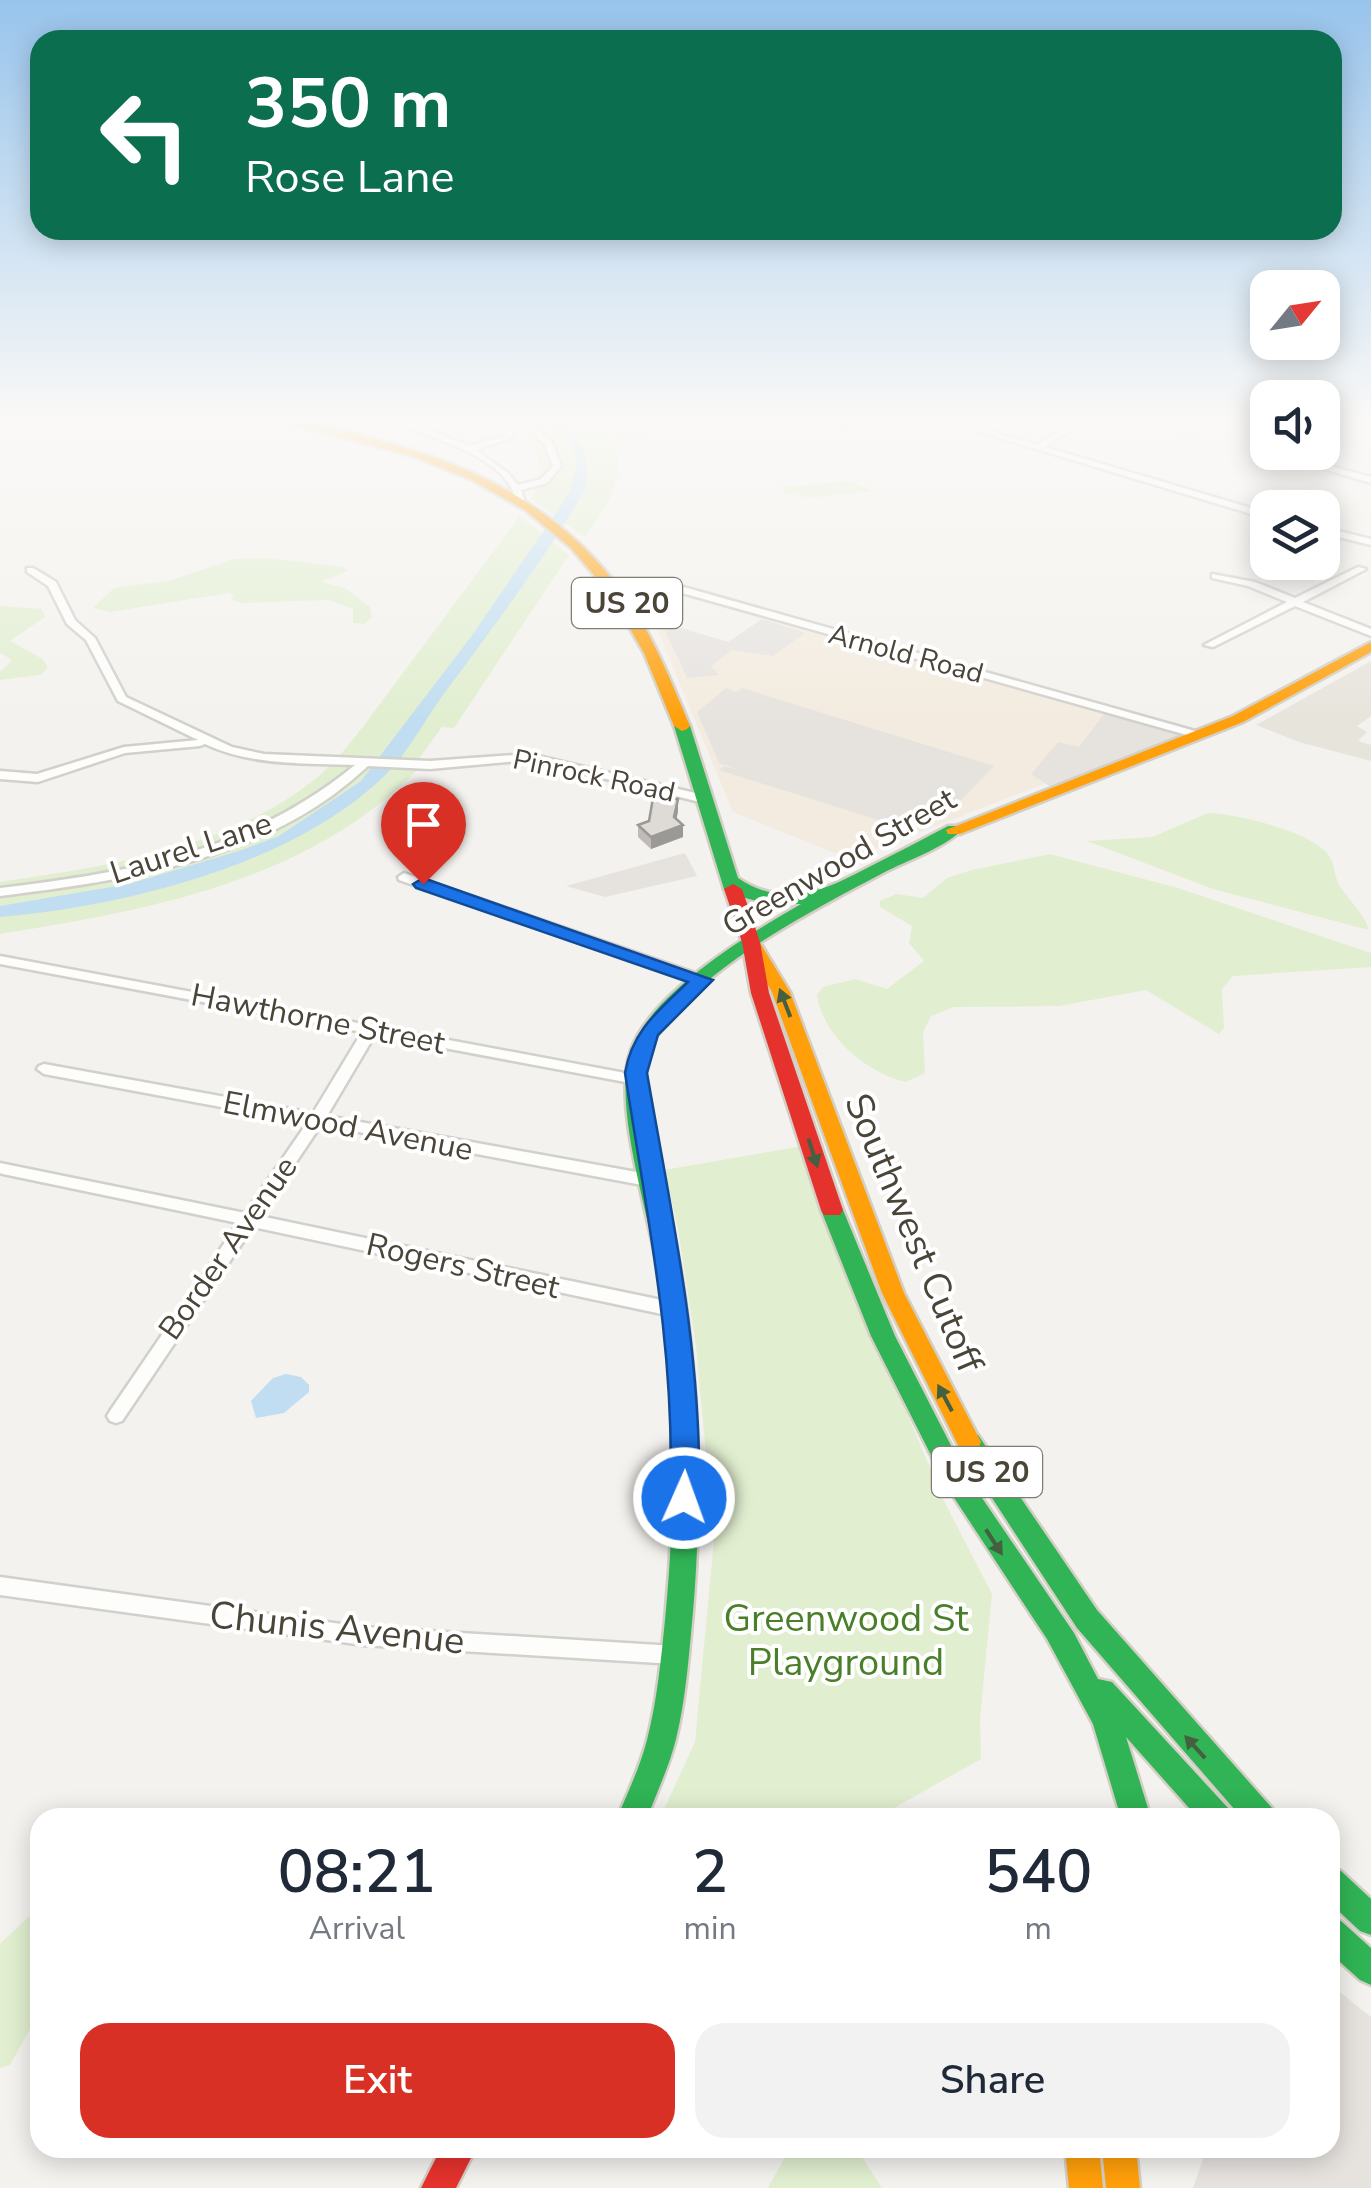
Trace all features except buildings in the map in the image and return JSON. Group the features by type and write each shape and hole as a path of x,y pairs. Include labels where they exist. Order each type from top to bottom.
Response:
{"main road":[{"name":"US 20","path":"549,520 613,582"},
{"name":"Southwest Cutoff","path":"613,582 635,617 672,699 751,942 760,993 869,1306 956,1480 1057,1632 1107,1697 1209,1808"},
{"name":"Greenwood Street","path":"636,1808 658,1753 675,1655 687,1414 676,1310 636,1078 638,1055 650,1030 702,980 751,942 835,892 981,816 1255,711 1371,646"},
{"path":"732,885 746,895 770,903 835,892"},
{"name":"Southwest Cutoff","path":"751,942 781,992 893,1294 968,1439 1087,1619 1204,1758 1252,1808"},
{"path":"1057,1632 1103,1706 1129,1779 1134,1808"},
{"path":"1340,1891 1371,1920"},
{"path":"1340,1941 1371,1969"},
{"path":"438,2188 454,2158"},
{"path":"1083,2158 1086,2188"},
{"path":"1120,2158 1122,2188"}],"street":[{"path":"1340,534 1371,542"},
{"path":"1209,644 1360,569"},
{"name":"Pinrock Road","path":"30,570 56,588 70,622 88,634 122,699 210,743 256,757 400,764 528,757 704,799"},
{"path":"1215,576 1242,580 1371,632"},
{"name":"Arnold Road","path":"613,582 676,588 1198,735"},
{"path":"0,775 32,779 132,748 210,743"},
{"name":"Laurel Lane","path":"0,892 90,881 162,865 249,836 312,804 369,762"},
{"path":"404,877 702,980"},
{"name":"Hawthorne Street","path":"0,960 636,1078"},
{"name":"Border Avenue","path":"116,1416 318,1118 371,1029"},
{"name":"Elmwood Avenue","path":"44,1069 653,1181"},
{"name":"Rogers Street","path":"2,1168 676,1310"},
{"name":"Chunis Avenue","path":"0,1586 363,1636 675,1655"}],"shaded area":[{"path":"766,618 1173,734 850,859 733,812 653,619 735,644"},
{"path":"762,619 805,633 773,656 732,650 711,666 719,675 687,678 661,622 728,642"},
{"path":"1371,661 1371,716 1357,726 1367,732 1358,741 1371,745 1371,761 1299,742 1256,725"},
{"path":"726,688 736,692 742,688 994,766 945,817 910,830 719,770 724,766 739,770 719,763 697,712"},
{"path":"1104,714 1187,736 1051,787 1031,774 1058,742 1079,747"},
{"path":"685,853 697,876 605,897 566,886"},
{"path":"1340,1992 1371,2017 1371,2188 1193,2188 1204,2158 1340,2158"}],"green space":[{"path":"517,520 525,520 569,555 454,728 442,727 416,763 422,765 378,805 330,837 279,864 169,901 0,934 0,882 163,852 242,824 314,780 358,733"},
{"path":"561,520 596,520 585,537"},
{"path":"266,558 343,567 347,571 321,582 345,588 370,607 372,617 364,624 353,623 353,609 329,600 240,603 231,599 234,596 229,593 110,612 93,608 114,588 172,580 233,559"},
{"path":"0,606 42,609 45,617 10,641 43,659 48,668 40,675 0,680 0,672 12,660 0,653"},
{"path":"1208,813 1270,824 1315,843 1329,855 1340,886 1369,930 1213,889 1087,841 1152,837"},
{"path":"1050,854 1178,888 1371,953 1371,967 1233,976 1222,989 1224,1028 1219,1034 1146,990 1059,1006 954,1007 931,1016 923,1032 925,1073 906,1082 876,1070 837,1038 821,1010 817,995 823,987 855,979 887,989 924,961 909,943 912,926 880,907 880,901 896,894 923,898 947,878"},
{"name":"Greenwood St Playground","path":"809,1145 840,1255 944,1501 992,1594 980,1718 981,1759 894,1808 665,1808 695,1742 714,1540 696,1346 678,1229 664,1170"},
{"path":"30,1916 30,2029 10,2065 0,2068 0,1944"},
{"path":"784,2158 862,2158 882,2188 768,2188"}],"water":[{"path":"551,520 566,520 406,751 380,780 342,810 252,859 201,877 98,903 0,917 0,906 129,884 279,836 361,781 473,634"},
{"path":"286,1374 301,1377 309,1385 309,1392 284,1413 256,1418 251,1401 273,1378"}],"traffic: fast":[{"path":"682,726 730,881 768,899 807,898 835,892"},
{"path":"636,1808 657,1755 670,1695 682,1584 686,1482 677,1329 637,1102 639,1053 647,1035 673,1004 746,946 832,893 954,830"},
{"path":"730,881 733,889"},
{"path":"832,1210 883,1336 956,1480 1064,1642"},
{"path":"969,1442 1087,1619 1253,1808"},
{"path":"1057,1632 1106,1720 1133,1808"},
{"path":"1102,1691 1209,1808"},
{"path":"1340,1891 1371,1920"},
{"path":"1340,1941 1371,1969"}],"traffic: slow":[{"path":"545,520 575,545 616,593 651,653 682,726"},
{"path":"954,830 1238,719 1371,646"},
{"path":"753,945 781,992 893,1293 969,1442"},
{"path":"1083,2158 1086,2188"},
{"path":"1120,2158 1123,2188"}],"traffic: jam":[{"path":"733,889 751,942 760,993 832,1210"},
{"path":"438,2188 454,2158"}],"route":[{"path":"423,884 702,980 650,1030 640,1046 636,1073 638,1106 677,1320 687,1414 684,1498"}]}
